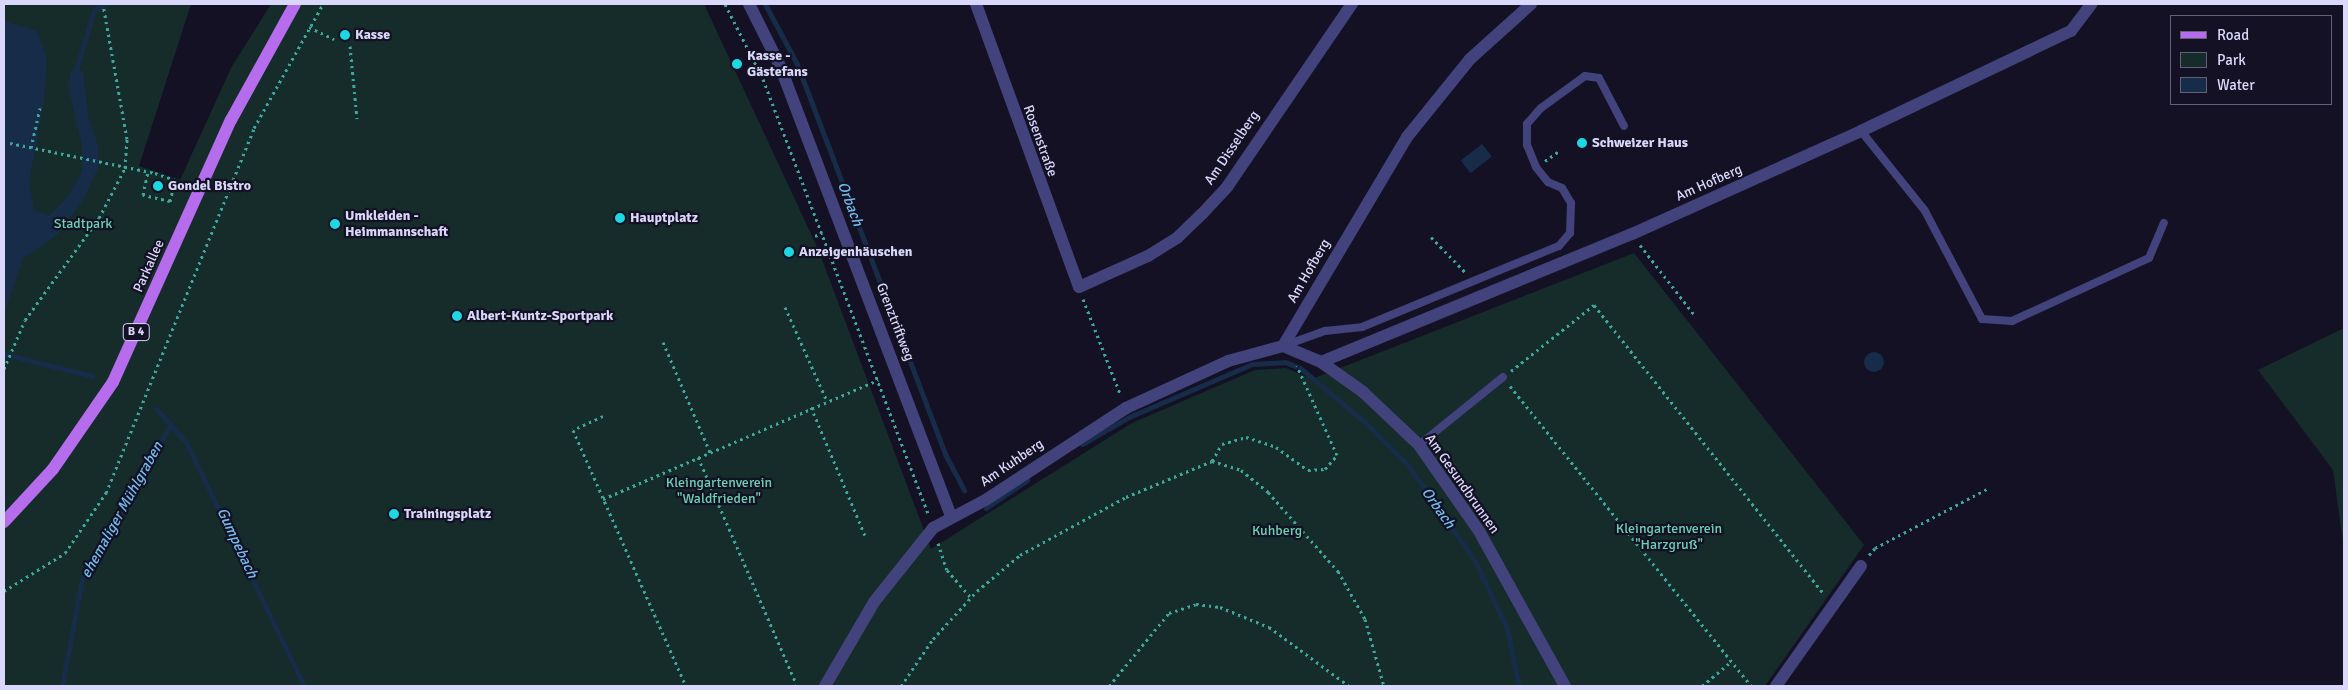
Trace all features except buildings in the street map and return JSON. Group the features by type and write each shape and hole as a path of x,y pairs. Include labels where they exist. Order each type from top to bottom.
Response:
{"main road":[{"name":"Parkallee","path":"4,522 53,469 114,382 231,120 295,4"}],"street":[{"name":"Grenztriftweg","path":"749,4 780,66 952,515"},
{"name":"Rosenstraße","path":"976,4 1079,287"},
{"name":"Am Disselberg","path":"1079,287 1148,256 1177,238 1202,214 1227,187 1352,4"},
{"name":"Am Hofberg","path":"1283,346 1408,137 1470,59 1531,4"},
{"name":"Am Hofberg","path":"1321,362 1632,234 1861,131 2071,31 2091,4"},
{"name":"Am Kuhberg","path":"824,686 874,602 933,528 952,515 988,498 1126,408 1228,362 1283,346"},
{"name":"Am Gesundbrunnen","path":"1283,346 1321,362 1363,392 1419,444 1479,531 1566,686"},
{"path":"1776,686 1861,566"}],"lane":[{"path":"1283,346 1325,331 1362,327 1559,246 1570,232 1571,204 1562,188 1548,182 1536,167 1527,145 1527,124 1541,108 1585,76 1598,78 1624,126"},
{"path":"1861,131 1926,211 1982,319 2012,321 2149,258 2164,224"},
{"path":"1419,444 1503,378"}],"path":[{"path":"4,369 10,348 98,218 125,168 127,139 103,4"},
{"path":"4,591 65,553 106,494 254,128 323,4"},
{"path":"725,4 764,79 933,528 946,570 971,598"},
{"path":"309,27 334,39"},
{"path":"350,46 357,119"},
{"path":"31,148 40,108"},
{"path":"10,143 148,172 175,180 171,190 170,201 142,195 148,172"},
{"path":"1632,234 1696,318"},
{"path":"1431,238 1473,281"},
{"path":"1079,287 1116,383"},
{"path":"1751,686 1503,378 1594,304 1833,604"},
{"path":"785,307 826,401"},
{"path":"663,342 710,452"},
{"path":"901,686 933,639 971,598 1020,555 1126,496 1212,461 1222,444 1246,437 1276,447 1308,470 1325,469 1337,455 1321,411 1296,370 1300,353"},
{"path":"603,499 811,407 878,380"},
{"path":"811,407 866,538"},
{"path":"603,416 573,430 686,686"},
{"path":"698,457 796,684"},
{"path":"1212,461 1241,470 1268,492 1338,571 1365,619 1384,686"},
{"path":"1861,566 1875,548 1987,489"},
{"path":"1109,686 1169,613 1196,604 1220,607 1269,627 1349,686"},
{"path":"1702,686 1731,662"}],"green space":[{"path":"4,4 191,4 139,166 180,180 231,68 271,4 704,4 818,249 931,549 1132,423 1255,370 1286,368 1312,379 1634,253 1864,545 1765,686 4,686"},
{"path":"2344,328 2344,550 2333,470 2258,370"}],"water":[{"path":"4,21 37,31 47,59 44,101 29,182 34,210 49,216 67,198 82,171 82,145 68,88 71,70 83,71 89,119 98,145 98,169 83,200 58,234 23,259 4,315"},
{"path":"1482,144 1492,157 1471,173 1461,161"},
{"path":"1874,352 1881,355 1884,362 1881,369 1874,372 1867,369 1864,362 1867,355"}],"waterway":[{"path":"74,76 94,10 105,4"},
{"name":"Orbach","path":"765,4 797,64 945,454 964,490"},
{"name":"Gumpebach","path":"4,354 92,376"},
{"name":"Orbach","path":"1082,444 1129,417 1252,364 1285,362 1295,366"},
{"name":"Orbach","path":"1300,368 1366,423 1407,464 1475,561 1507,629 1519,686"},
{"name":"Gumpebach","path":"156,409 186,442 304,686"},
{"name":"ehemaliger Mühlgraben","path":"62,686 82,579 171,424"},
{"name":"Orbach","path":"986,508 1027,480"}],"place":[{"name":"Kasse","path":"345,35"},
{"name":"Kasse - Gästefans","path":"737,64"},
{"name":"Schweizer Haus","path":"1582,143"},
{"name":"Gondel Bistro","path":"158,186"},
{"name":"Hauptplatz","path":"620,218"},
{"name":"Umkleiden - Heimmannschaft","path":"335,224"},
{"name":"Anzeigenhäuschen","path":"789,252"},
{"name":"Albert-Kuntz-Sportpark","path":"457,316"},
{"name":"Trainingsplatz","path":"394,514"}],"park label":[{"name":"Stadtpark","path":"83,224"},
{"name":"Kleingartenverein \"Waldfrieden\"","path":"719,492"},
{"name":"Kuhberg","path":"1277,531"},
{"name":"Kleingartenverein \"Harzgruß\"","path":"1669,538"}]}
